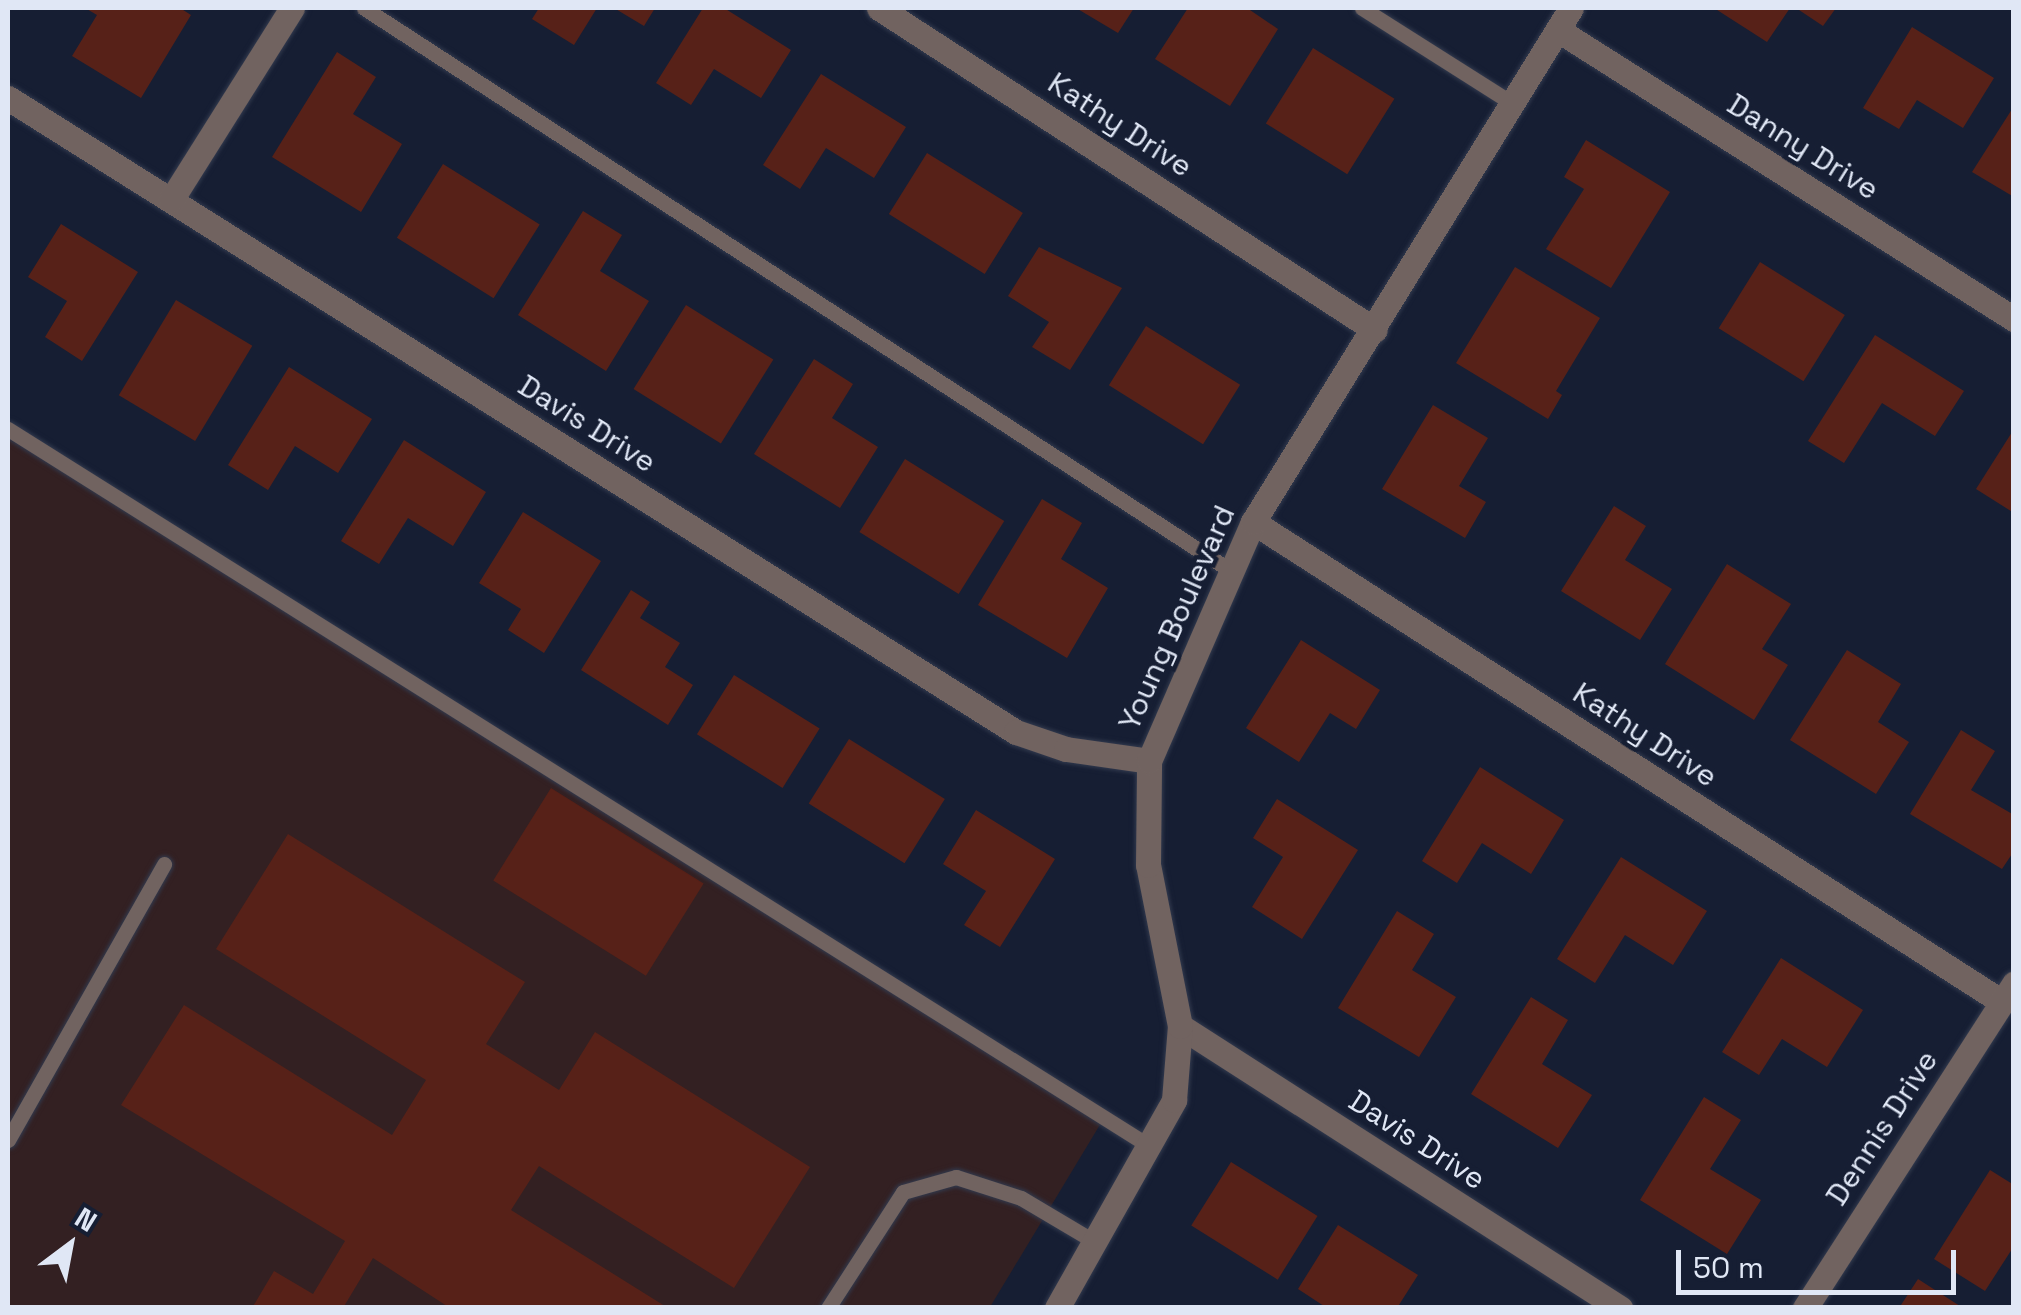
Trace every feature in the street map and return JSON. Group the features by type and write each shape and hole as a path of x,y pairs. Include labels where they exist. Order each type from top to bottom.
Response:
{"street":[{"path":"171,200 292,8"},
{"name":"Kathy Drive","path":"879,8 1375,330"},
{"name":"Young Boulevard","path":"1057,1308 1174,1100 1180,1026 1148,865 1149,761 1253,522 1564,19"},
{"name":"Danny Drive","path":"1564,19 2014,319"},
{"name":"Davis Drive","path":"8,98 1016,732 1066,749 1149,761"},
{"name":"Kathy Drive","path":"1253,522 2008,993"},
{"name":"Dennis Drive","path":"1805,1308 2008,993"},
{"name":"Davis Drive","path":"1180,1026 1620,1308"}],"lane":[{"path":"364,8 1231,571"},
{"path":"1362,8 1512,104"},
{"path":"8,428 1151,1147"},
{"path":"8,1140 164,864"},
{"path":"828,1308 903,1192 956,1177 1021,1198 1095,1242"}],"shaded area":[{"path":"8,436 1101,1123 990,1307 8,1307"}],"building":[{"path":"85,8 180,8 191,15 141,98 72,56 97,15"},
{"path":"539,8 597,8 574,45 532,19"},
{"path":"614,8 655,8 644,26"},
{"path":"703,8 724,8 791,50 761,98 714,69 691,105 656,83"},
{"path":"1076,8 1134,8 1118,33"},
{"path":"1188,8 1247,8 1278,29 1230,106 1155,59"},
{"path":"1714,8 1790,8 1767,42"},
{"path":"1796,8 1836,8 1823,26"},
{"path":"1912,27 1994,78 1963,128 1917,100 1899,129 1863,108"},
{"path":"1313,48 1394,99 1347,174 1266,123"},
{"path":"337,52 376,77 353,114 402,144 361,212 272,157"},
{"path":"821,74 906,127 874,178 826,148 800,189 763,165"},
{"path":"2014,106 2014,197 1972,172"},
{"path":"1586,140 1670,192 1611,288 1546,249 1584,189 1564,177"},
{"path":"927,153 1023,213 985,274 889,214"},
{"path":"443,164 540,224 494,298 397,238"},
{"path":"583,211 622,235 600,271 649,301 606,371 518,315"},
{"path":"61,224 138,272 82,361 45,337 67,301 28,277"},
{"path":"1039,247 1122,288 1070,370 1032,347 1049,322 1008,296"},
{"path":"1760,262 1845,315 1803,381 1719,328"},
{"path":"1515,267 1600,318 1556,391 1562,395 1548,419 1456,363"},
{"path":"176,300 252,346 195,441 119,395"},
{"path":"686,305 773,360 721,444 634,389"},
{"path":"1146,326 1240,385 1203,444 1109,385"},
{"path":"1875,335 1964,391 1935,436 1882,403 1844,463 1808,441"},
{"path":"814,359 853,384 832,418 878,447 840,508 754,454"},
{"path":"289,367 372,419 338,473 295,446 268,490 228,465"},
{"path":"1433,405 1488,438 1459,486 1486,502 1465,538 1382,489"},
{"path":"2014,429 2014,513 1976,489"},
{"path":"404,440 486,492 453,546 408,518 379,564 341,541"},
{"path":"905,459 1004,521 959,594 859,532"},
{"path":"1042,499 1082,523 1061,559 1108,588 1067,658 978,605"},
{"path":"1614,506 1646,526 1625,560 1672,589 1640,640 1561,591"},
{"path":"523,512 601,561 544,653 508,630 521,609 479,583"},
{"path":"1727,564 1791,604 1762,649 1788,665 1754,720 1665,664"},
{"path":"631,590 650,602 640,618 680,643 665,667 693,685 668,725 581,670"},
{"path":"1301,640 1380,690 1356,729 1330,713 1299,762 1246,728"},
{"path":"1847,650 1901,684 1878,722 1909,742 1876,794 1790,740"},
{"path":"734,675 820,729 783,788 697,734"},
{"path":"1961,730 1995,751 1971,790 2014,815 2014,851 2002,869 1910,814"},
{"path":"849,739 945,799 905,863 809,803"},
{"path":"1480,767 1564,820 1531,874 1482,843 1457,883 1422,861"},
{"path":"551,788 704,883 646,976 493,880"},
{"path":"1277,799 1358,850 1302,939 1252,907 1283,857 1253,838"},
{"path":"976,810 1055,859 1000,947 964,925 986,891 943,864"},
{"path":"288,834 525,982 486,1044 559,1090 595,1032 810,1167 734,1288 539,1166 511,1210 668,1308 450,1308 373,1258 343,1308 252,1308 274,1271 313,1294 345,1241 121,1105 184,1005 392,1135 426,1080 216,949"},
{"path":"1621,857 1707,911 1673,965 1625,935 1595,983 1557,959"},
{"path":"1397,911 1434,934 1412,970 1456,997 1419,1057 1338,1008"},
{"path":"1781,958 1863,1010 1827,1067 1782,1039 1759,1075 1722,1052"},
{"path":"1531,997 1568,1020 1542,1064 1592,1095 1558,1148 1471,1094"},
{"path":"1704,1097 1741,1120 1710,1169 1761,1200 1727,1254 1640,1200"},
{"path":"1231,1162 1318,1216 1278,1280 1191,1226"},
{"path":"1990,1170 2014,1185 2014,1246 1985,1291 1934,1259"},
{"path":"1338,1225 1418,1275 1397,1308 1327,1308 1298,1289"},
{"path":"1918,1279 1963,1308 1899,1308"}]}
